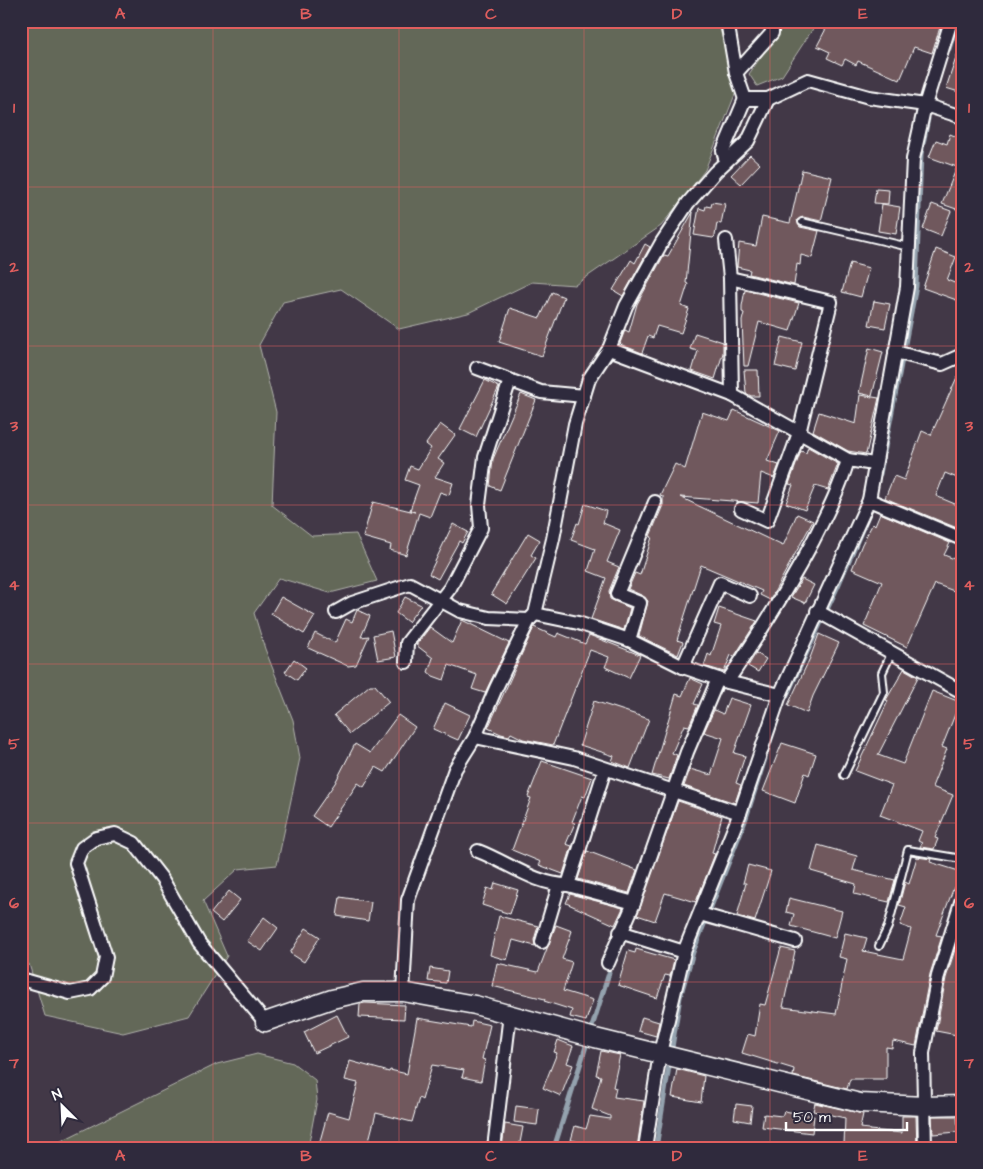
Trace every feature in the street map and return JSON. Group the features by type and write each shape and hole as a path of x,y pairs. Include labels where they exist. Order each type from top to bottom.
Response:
{"street":[{"path":"726,161 723,151 745,99 736,73 727,21"},
{"path":"736,73 772,33 772,21"},
{"path":"645,1148 660,1053 684,952 740,813 780,694 870,500 874,464 907,287 913,159 925,104 952,21"},
{"path":"745,99 768,99 808,80 868,97 925,104 962,117"},
{"path":"403,992 408,900 455,769 475,737 496,688 532,617 555,530 575,424 590,379 609,349 626,306 662,242 688,203 726,161 748,141 768,99"},
{"path":"726,240 730,278 732,395"},
{"path":"730,278 831,302 799,433 767,521 741,509"},
{"path":"609,349 732,395 848,460 874,464"},
{"path":"895,352 942,364 962,355"},
{"path":"477,368 542,392 584,396"},
{"path":"406,662 407,643 450,588 481,528 480,505 485,457 510,380"},
{"path":"608,963 634,903 674,792 722,680 770,618 796,572 842,480 848,460"},
{"path":"870,500 962,539"},
{"path":"629,640 640,603 617,594 655,502"},
{"path":"683,667 720,583 750,596"},
{"path":"336,612 352,604 410,584 460,611 489,618 532,617 578,622 629,640 683,667 722,680 780,694"},
{"path":"817,612 962,692"},
{"path":"475,737 574,758 740,813"},
{"path":"542,942 606,770"},
{"path":"21,979 70,993 90,989 102,978 106,957 76,863 82,848 96,838 115,834 134,843 162,879 199,943 265,1022 332,999 363,992 403,992 448,999 860,1102 924,1106 962,1105"},
{"path":"478,851 503,861 516,871 634,903"},
{"path":"925,1148 923,1053 938,976 962,899"},
{"path":"700,914 795,941"},
{"path":"620,932 684,952"},
{"path":"494,1148 510,1014"}],"lane":[{"path":"802,222 910,247"},
{"path":"844,774 884,692 882,673 892,652"},
{"path":"879,946 888,926 908,850 962,859"}],"green space":[{"path":"21,21 718,21 736,92 705,170 661,226 575,285 532,282 468,313 399,329 341,289 283,302 259,345 276,412 272,505 312,536 356,534 377,581 330,593 279,578 254,613 265,649 293,720 300,758 277,865 238,869 203,901 227,956 189,1016 123,1033 45,1016 29,964 21,965"},
{"path":"786,21 818,21 782,76 757,86 749,74"},
{"path":"257,1054 293,1063 315,1080 317,1100 308,1148 47,1148 217,1064"}],"building":[{"path":"830,21 942,21 932,53 914,47 900,80 858,61 856,65 845,59 842,65 827,58 830,52 817,46"},
{"path":"959,49 962,49 962,93 946,88"},
{"path":"950,134 962,139 962,211 942,204 957,167 929,157 936,140 947,144"},
{"path":"750,155 760,164 741,184 731,175"},
{"path":"802,170 832,177 821,221 803,217 797,220 800,227 819,231 812,258 801,255 800,265 797,264 794,285 749,274 750,270 737,267 739,243 756,246 762,217 790,223"},
{"path":"876,189 889,190 888,204 874,203"},
{"path":"712,202 725,204 721,224 717,223 715,236 713,238 694,235 699,208 705,210 706,206 711,207"},
{"path":"882,204 900,207 896,234 878,231"},
{"path":"932,204 951,211 941,236 923,229"},
{"path":"693,212 686,283 688,284 681,306 689,309 681,333 657,326 653,338 648,336 642,353 622,345 620,343 625,330 629,332 637,304 664,255 668,256"},
{"path":"645,244 650,247 623,296 613,290 631,260 635,263"},
{"path":"936,249 956,257 947,280 962,286 962,302 923,288"},
{"path":"850,263 869,268 861,297 842,292"},
{"path":"745,290 799,303 790,331 759,322 748,366 744,366 742,321"},
{"path":"552,292 564,297 542,356 499,342 510,308 540,318"},
{"path":"874,301 890,304 885,328 869,325"},
{"path":"695,333 723,342 723,353 715,379 692,371 698,351 690,349"},
{"path":"782,337 802,342 795,371 775,366"},
{"path":"869,348 883,352 872,396 859,393"},
{"path":"962,366 962,480 945,473 936,496 962,507 962,517 957,528 885,498 894,476 904,480 922,431 931,435"},
{"path":"744,370 758,370 759,396 751,396 746,393"},
{"path":"485,380 499,387 476,437 460,429"},
{"path":"521,394 536,400 500,490 490,486 493,459"},
{"path":"860,395 879,398 866,454 848,451 813,431 819,412 856,424"},
{"path":"734,410 780,431 767,461 779,465 774,478 761,473 758,503 680,497 783,546 797,514 813,521 770,600 760,595 762,591 701,565 677,640 683,642 678,655 639,636 648,601 643,596 628,589 635,573 640,575 652,537 650,536 663,505 663,496 660,495 675,464 685,469 702,412 729,421"},
{"path":"440,424 455,435 438,459 444,463 435,477 453,483 449,495 440,492 430,517 419,513 406,555 390,550 391,545 363,537 373,502 415,512 410,510 419,485 405,480 410,466 418,469 431,448 426,444"},
{"path":"808,447 838,464 828,490 815,486 805,510 786,503 793,485 789,484 801,451 806,453"},
{"path":"585,504 606,511 603,523 620,530 607,562 619,567 609,591 610,599 630,608 624,630 591,619 606,578 588,571 595,549 571,540 577,523 579,524"},
{"path":"880,513 950,543 944,555 962,562 962,594 935,584 907,647 864,626 882,582 852,569 862,544 873,523 875,525"},
{"path":"453,524 468,532 462,543 459,541 438,579 429,574"},
{"path":"528,533 540,540 531,555 536,558 507,604 491,594"},
{"path":"802,579 814,585 805,603 791,597"},
{"path":"281,597 315,616 304,634 271,614"},
{"path":"405,597 421,605 408,622 396,613"},
{"path":"719,608 757,621 734,657 731,655 724,672 704,666 708,654 711,656 721,626 714,624"},
{"path":"357,610 370,616 361,637 369,636 356,665 348,666 308,648 315,633 335,643 346,619 352,622"},
{"path":"462,620 509,643 485,693 472,689 477,675 449,665 444,680 433,676 428,672 433,658 416,645 430,627 452,643"},
{"path":"534,627 556,637 558,633 585,644 589,635 640,655 629,678 605,667 609,657 590,650 553,745 523,739 511,733 509,736 501,734 488,728"},
{"path":"391,631 396,657 378,660 373,635"},
{"path":"819,634 839,643 813,696 807,713 788,705"},
{"path":"756,653 766,659 758,672 748,666"},
{"path":"294,659 306,668 297,680 285,672"},
{"path":"904,669 918,677 878,755 903,764 932,691 960,702 942,747 947,749 932,787 953,795 935,838 938,839 934,849 920,847 922,843 918,841 922,831 880,815 892,785 855,771 888,701 886,700"},
{"path":"690,678 703,684 694,704 698,705 689,726 684,725 672,753 677,755 669,779 652,775 676,694 682,696"},
{"path":"370,685 375,685 389,702 350,734 334,715"},
{"path":"729,698 751,705 734,753 745,756 736,783 741,785 735,803 684,786 690,769 711,775 723,738 704,732 714,710 723,714"},
{"path":"594,701 649,719 630,768 612,761 614,756 580,745"},
{"path":"445,703 470,715 458,740 433,729"},
{"path":"398,715 415,727 385,772 376,767 364,787 358,783 328,827 312,816 335,783 355,744 370,753"},
{"path":"782,743 816,754 809,775 805,773 795,803 763,791"},
{"path":"542,761 592,778 585,797 582,796 572,822 575,823 566,844 572,846 563,874 539,865 541,862 512,850 531,798 528,797"},
{"path":"678,801 722,816 712,853 715,854 696,902 665,893 655,921 637,915"},
{"path":"818,845 857,856 853,870 895,880 889,902 854,894 856,884 811,871"},
{"path":"587,851 637,870 629,893 578,879"},
{"path":"917,857 931,859 930,862 962,872 962,889 954,887 936,935 942,936 930,974 916,1046 893,1041 892,1048 886,1047 886,1079 850,1079 847,1089 793,1076 794,1069 742,1053 748,1034 755,1036 760,1004 765,1005 781,948 795,951 783,1007 836,1014 847,959 839,957 845,933 867,938 863,951 903,959 911,929 900,925 906,907 899,905 905,882 909,884"},
{"path":"748,865 771,871 755,921 737,916 746,883 743,883"},
{"path":"495,883 518,890 510,914 482,905 487,888 493,890"},
{"path":"229,891 240,900 222,922 211,913"},
{"path":"570,894 623,908 615,925 566,903"},
{"path":"340,897 371,902 368,921 337,916"},
{"path":"789,898 842,911 835,938 791,926 794,914 786,912"},
{"path":"499,916 538,926 534,940 535,946 513,940 507,960 490,955"},
{"path":"264,917 278,928 262,951 247,941"},
{"path":"556,925 572,931 562,959 572,962 563,991 593,1000 586,1021 570,1017 572,1010 544,1001 545,999 492,986 497,963 538,972"},
{"path":"306,928 320,937 304,962 290,953"},
{"path":"958,940 962,941 962,1036 936,1031 946,978"},
{"path":"636,949 674,960 670,976 665,975 657,998 618,985 628,951 635,953"},
{"path":"430,968 448,971 446,983 428,981"},
{"path":"360,1004 405,1005 404,1019 359,1017"},
{"path":"337,1015 348,1037 314,1053 304,1032"},
{"path":"642,1017 659,1022 656,1036 638,1031"},
{"path":"417,1018 471,1027 472,1021 490,1025 482,1059 485,1060 481,1081 462,1077 464,1070 432,1065 422,1100 419,1098 412,1122 376,1113 367,1148 318,1148 328,1112 349,1118 358,1083 345,1080 350,1061 389,1072 390,1070 407,1074"},
{"path":"558,1040 573,1046 567,1063 573,1065 561,1096 543,1088 557,1053 554,1052"},
{"path":"601,1051 620,1055 613,1087 616,1088 614,1097 644,1101 637,1148 604,1148 571,1140 575,1126 586,1129 590,1116 610,1119 610,1116 592,1109 601,1076 596,1075"},
{"path":"677,1069 704,1076 701,1102 672,1097"},
{"path":"815,1103 863,1114 860,1128 869,1130 902,1133 902,1116 916,1116 917,1148 844,1145 845,1118 813,1111"},
{"path":"736,1104 752,1106 750,1122 734,1119"},
{"path":"516,1106 539,1109 537,1125 514,1122"},
{"path":"784,1111 814,1116 812,1133 762,1127 764,1114 782,1116"},
{"path":"932,1116 957,1116 958,1132 933,1134"},
{"path":"505,1124 523,1127 519,1148 502,1148"}],"waterway":[{"path":"949,49 958,21"},
{"path":"880,474 916,286 921,154 928,119"},
{"path":"786,697 838,586 873,504"},
{"path":"656,1148 680,997 693,952 745,821 765,759"},
{"path":"554,1148 609,973"}]}
